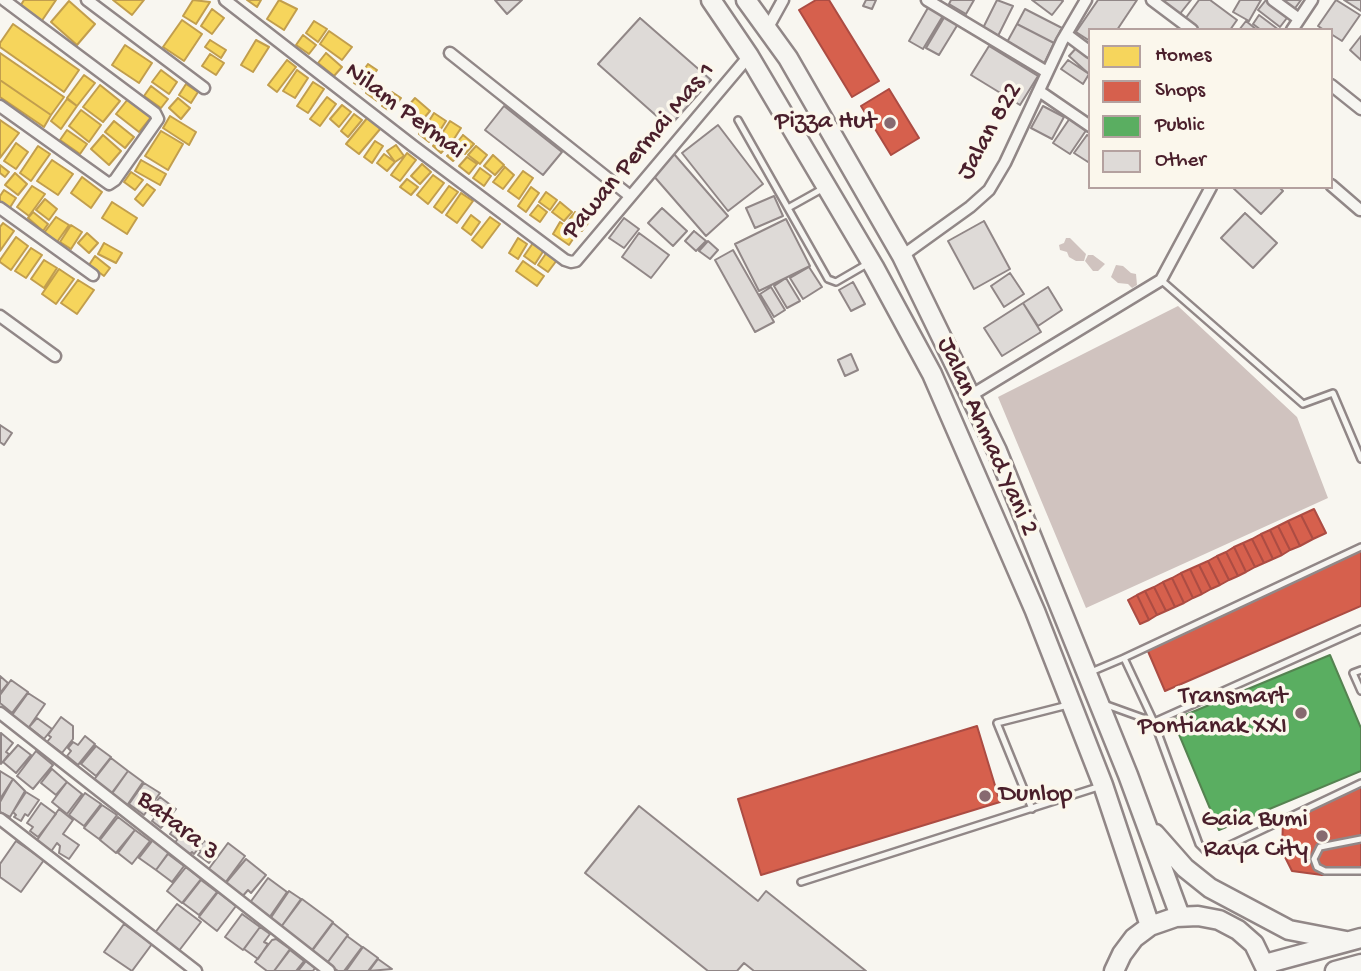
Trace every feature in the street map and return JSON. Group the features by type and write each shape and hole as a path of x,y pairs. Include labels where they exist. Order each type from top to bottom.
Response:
{"highway":[{"name":"Jalan Ahmad Yani 2","path":"711,0 749,56 871,262 932,374 1035,611 1103,785 1150,926"},
{"name":"Jalan Ahmad Yani 2","path":"746,0 788,58 902,256 997,451 1147,823 1180,916"},
{"path":"1147,823 1185,868 1210,888 1289,930 1353,940"},
{"path":"1114,971 1128,946 1150,926 1180,916 1219,920 1238,929 1254,944 1266,968 1353,940"}],"street":[{"path":"0,106 109,184 115,180 159,119 155,113 4,0"},
{"path":"87,0 204,88"},
{"name":"Nilam Permai","path":"225,0 413,146 560,255"},
{"path":"767,29 783,0"},
{"path":"928,0 1047,72"},
{"name":"Jalan 822","path":"902,256 989,190 1005,163 1066,34 1086,0"},
{"path":"1152,0 1189,28"},
{"path":"1273,0 1299,19"},
{"path":"1293,28 1312,0"},
{"path":"1066,34 1088,50"},
{"path":"450,53 630,196"},
{"name":"Pawan Permai Mas 1","path":"560,255 565,260 576,261 749,56"},
{"path":"1333,87 1361,109"},
{"path":"1039,91 1088,125"},
{"path":"1333,187 1360,210"},
{"path":"970,396 1161,280 1210,189"},
{"path":"0,208 93,275"},
{"path":"0,316 55,356"},
{"name":"Batara 3","path":"0,713 329,971"},
{"path":"0,819 197,971"}],"lane":[{"path":"738,120 831,282 836,282 871,262"},
{"path":"788,208 825,187"},
{"path":"1161,280 1303,404 1333,393 1361,459"},
{"path":"1087,673 1361,547"},
{"path":"1099,702 1154,722 1361,629"},
{"path":"1124,658 1154,722 1199,844 1206,851 1212,852 1226,847 1361,783"},
{"path":"1361,670 1353,673 1361,691"},
{"path":"1031,809 997,723 1071,704"},
{"path":"801,882 1103,785"},
{"path":"1361,839 1320,847 1314,859 1317,867 1325,871 1361,871"}],"shaded area":[{"path":"1066,238 1070,238 1086,254 1084,261 1076,261 1069,257 1067,252 1060,250 1059,245 1064,243"},
{"path":"1088,255 1093,255 1105,264 1098,271 1093,271 1085,261"},
{"path":"1116,265 1136,274 1137,285 1132,288 1111,277"},
{"path":"1178,306 1297,417 1328,498 1086,608 998,397"}],"building: Homes":[{"path":"24,0 56,0 41,22 19,8"},
{"path":"113,0 144,0 132,15"},
{"path":"193,0 210,2 196,24 183,16"},
{"path":"247,0 261,0 257,7"},
{"path":"279,0 297,9 284,30 267,19"},
{"path":"69,1 95,24 77,45 51,22"},
{"path":"212,9 224,18 212,34 201,26"},
{"path":"182,20 202,34 184,61 163,47"},
{"path":"314,21 327,29 318,42 306,33"},
{"path":"13,24 79,70 64,92 0,47"},
{"path":"329,31 352,47 342,60 320,44"},
{"path":"303,35 316,45 309,54 296,45"},
{"path":"210,40 226,50 221,58 205,47"},
{"path":"256,40 269,47 253,72 241,65"},
{"path":"125,45 152,63 139,83 112,65"},
{"path":"0,53 64,97 51,115 0,80"},
{"path":"326,53 342,67 334,76 318,63"},
{"path":"210,54 224,63 216,75 202,66"},
{"path":"287,60 296,67 277,92 268,85"},
{"path":"368,64 377,70 363,89 354,83"},
{"path":"161,70 177,82 169,94 152,82"},
{"path":"297,70 308,78 295,98 283,91"},
{"path":"84,75 95,83 77,106 67,98"},
{"path":"0,80 51,115 44,127 0,97"},
{"path":"313,82 324,89 308,113 297,106"},
{"path":"186,84 198,92 191,103 179,95"},
{"path":"373,84 384,93 377,101 366,93"},
{"path":"100,85 120,101 103,122 83,107"},
{"path":"151,86 168,99 161,108 144,96"},
{"path":"392,92 401,98 391,112 382,106"},
{"path":"327,97 336,104 320,126 310,119"},
{"path":"178,98 190,108 181,119 169,108"},
{"path":"415,98 430,111 418,125 403,112"},
{"path":"67,99 77,106 61,129 51,121"},
{"path":"128,99 151,117 139,132 116,114"},
{"path":"342,105 351,112 339,127 330,119"},
{"path":"81,110 101,125 89,142 69,126"},
{"path":"434,113 446,121 439,132 427,124"},
{"path":"354,114 362,120 348,137 341,131"},
{"path":"170,116 196,132 189,145 163,128"},
{"path":"368,117 381,128 359,154 346,144"},
{"path":"0,120 19,133 0,158"},
{"path":"114,121 134,137 125,148 105,132"},
{"path":"450,121 461,128 452,142 441,135"},
{"path":"426,126 435,134 429,142 419,134"},
{"path":"67,130 87,144 80,154 60,140"},
{"path":"161,131 183,144 168,170 145,156"},
{"path":"103,135 121,151 109,165 91,149"},
{"path":"463,135 474,144 465,154 455,145"},
{"path":"440,138 448,145 441,153 433,146"},
{"path":"375,141 383,146 372,163 364,157"},
{"path":"16,143 28,152 16,169 4,161"},
{"path":"396,145 404,156 395,162 387,151"},
{"path":"38,146 50,154 31,181 20,173"},
{"path":"476,146 487,155 480,164 468,155"},
{"path":"455,149 460,154 453,161 447,156"},
{"path":"407,153 416,160 400,181 391,175"},
{"path":"384,154 395,162 387,171 377,163"},
{"path":"493,155 504,165 495,175 484,166"},
{"path":"467,157 477,164 469,174 459,166"},
{"path":"52,160 73,174 58,195 37,181"},
{"path":"141,160 166,174 160,185 135,171"},
{"path":"422,164 431,172 420,184 411,176"},
{"path":"0,165 9,172 5,177 0,173"},
{"path":"505,167 514,175 503,189 493,182"},
{"path":"480,168 491,176 484,186 473,178"},
{"path":"523,171 533,178 519,199 508,191"},
{"path":"131,172 143,180 135,190 124,182"},
{"path":"15,173 27,184 18,195 5,185"},
{"path":"433,175 444,183 428,204 417,195"},
{"path":"82,177 102,192 91,208 71,193"},
{"path":"407,179 418,187 411,195 400,187"},
{"path":"147,184 155,190 143,206 135,199"},
{"path":"32,186 45,194 29,216 17,207"},
{"path":"449,186 458,192 442,213 434,207"},
{"path":"531,187 539,193 526,212 518,206"},
{"path":"4,190 16,198 9,209 0,202"},
{"path":"546,192 557,200 550,210 539,202"},
{"path":"461,193 473,201 457,223 446,215"},
{"path":"45,199 57,209 49,220 36,210"},
{"path":"112,202 137,218 127,234 102,218"},
{"path":"560,202 572,212 564,221 552,212"},
{"path":"538,205 547,212 540,222 530,215"},
{"path":"33,212 48,224 43,231 28,218"},
{"path":"575,212 589,222 582,231 568,221"},
{"path":"471,215 480,222 471,235 462,228"},
{"path":"56,217 69,225 57,242 44,233"},
{"path":"490,217 500,224 482,248 472,240"},
{"path":"560,222 577,233 569,245 553,234"},
{"path":"3,223 14,231 0,251 0,227"},
{"path":"71,225 82,232 71,249 60,242"},
{"path":"87,233 98,243 89,253 78,243"},
{"path":"16,237 28,246 11,270 0,260"},
{"path":"518,238 527,244 518,259 509,253"},
{"path":"104,243 122,253 116,263 98,254"},
{"path":"533,243 544,250 535,264 524,256"},
{"path":"31,248 42,255 26,278 15,271"},
{"path":"547,252 557,260 548,272 538,265"},
{"path":"95,256 110,268 104,276 89,265"},
{"path":"44,260 57,268 44,288 31,279"},
{"path":"523,261 544,276 537,286 516,271"},
{"path":"59,269 74,279 56,304 42,294"},
{"path":"78,280 94,290 77,314 61,303"}],"building: Shops":[{"path":"816,0 829,0 879,81 852,97 799,10"},
{"path":"889,89 919,138 891,155 861,106"},
{"path":"1314,509 1326,533 1313,539 1301,515"},
{"path":"1301,515 1313,539 1300,546 1288,521"},
{"path":"1288,521 1300,546 1290,550 1278,526"},
{"path":"1278,526 1290,550 1282,555 1270,530"},
{"path":"1270,530 1282,555 1273,559 1261,534"},
{"path":"1261,534 1273,559 1264,563 1252,539"},
{"path":"1252,539 1264,563 1255,567 1243,543"},
{"path":"1243,543 1255,567 1246,572 1234,547"},
{"path":"1234,547 1246,572 1238,576 1226,552"},
{"path":"1361,547 1361,606 1165,691 1147,649"},
{"path":"1226,552 1238,576 1229,580 1217,556"},
{"path":"1217,556 1229,580 1220,585 1208,561"},
{"path":"1208,561 1220,585 1211,589 1199,565"},
{"path":"1199,565 1211,589 1202,594 1190,569"},
{"path":"1190,569 1202,594 1193,598 1181,573"},
{"path":"1181,573 1193,598 1184,603 1172,578"},
{"path":"1172,578 1184,603 1175,607 1163,582"},
{"path":"1163,582 1175,607 1166,611 1154,587"},
{"path":"1154,587 1166,611 1157,615 1145,591"},
{"path":"1145,591 1157,615 1149,620 1137,595"},
{"path":"1137,595 1149,620 1140,624 1128,600"},
{"path":"977,726 1000,802 761,875 738,799"},
{"name":"Gaia Bumi Raya City","path":"1361,784 1361,875 1322,875 1292,871 1282,851 1283,820"}],"building: Public":[{"path":"1330,655 1361,728 1361,771 1219,830 1173,720"}],"building: Other":[{"path":"495,0 522,0 507,14"},
{"path":"866,0 876,0 872,9 863,6"},
{"path":"951,0 974,0 966,14 949,4"},
{"path":"997,0 1013,6 998,36 983,28"},
{"path":"1032,0 1061,0 1063,1 1052,15"},
{"path":"1098,0 1137,0 1118,28 1088,28 1088,40 1076,32"},
{"path":"1161,0 1191,0 1179,15"},
{"path":"1199,0 1210,0 1237,20 1231,28 1196,28 1185,19"},
{"path":"1240,0 1261,0 1249,21 1233,12"},
{"path":"1266,0 1271,0 1290,14 1280,27 1258,10"},
{"path":"1277,0 1301,0 1293,11"},
{"path":"1336,0 1360,15 1342,41 1333,35 1333,28 1318,26"},
{"path":"1344,0 1361,0 1361,11"},
{"path":"929,6 944,14 923,49 909,41"},
{"path":"1025,9 1062,28 1054,43 1017,24"},
{"path":"1259,15 1276,28 1258,28 1253,24"},
{"path":"945,16 958,24 939,55 926,48"},
{"path":"640,18 711,80 669,127 598,64"},
{"path":"1246,21 1255,28 1241,28"},
{"path":"1017,24 1054,43 1044,64 1006,44"},
{"path":"1361,36 1361,60 1350,50"},
{"path":"989,46 1038,76 1020,105 971,75"},
{"path":"1078,46 1088,54 1088,73 1069,56"},
{"path":"1068,60 1088,76 1083,84 1061,69"},
{"path":"504,106 562,152 543,175 485,130"},
{"path":"1043,106 1064,117 1052,139 1031,128"},
{"path":"1070,118 1087,129 1070,154 1053,143"},
{"path":"718,125 763,184 728,211 682,153"},
{"path":"1087,135 1088,136 1088,162 1074,153"},
{"path":"674,154 728,216 706,236 652,174"},
{"path":"1234,189 1281,189 1283,191 1261,214"},
{"path":"774,196 783,216 755,228 746,208"},
{"path":"662,208 687,231 673,246 648,223"},
{"path":"1245,213 1277,243 1253,268 1221,238"},
{"path":"624,218 639,229 624,248 609,238"},
{"path":"786,219 810,266 759,291 735,244"},
{"path":"984,221 1010,269 974,289 948,241"},
{"path":"694,231 706,241 696,251 685,241"},
{"path":"639,233 669,255 651,278 622,257"},
{"path":"708,241 718,250 710,259 699,251"},
{"path":"733,250 774,322 755,332 715,260"},
{"path":"809,267 822,287 803,299 790,278"},
{"path":"1010,273 1024,294 1004,307 991,286"},
{"path":"786,278 800,301 787,308 774,286"},
{"path":"853,282 865,304 851,311 839,290"},
{"path":"771,287 785,310 774,317 760,294"},
{"path":"1048,287 1062,310 1038,326 1023,303"},
{"path":"1023,303 1041,332 1002,356 984,328"},
{"path":"851,354 858,370 845,376 838,360"},
{"path":"0,425 12,433 4,445 0,442"},
{"path":"0,676 8,683 0,693"},
{"path":"11,680 28,692 12,713 0,703 0,695"},
{"path":"28,693 45,704 27,730 10,718"},
{"path":"61,717 73,726 73,739 62,753 47,742 51,737 48,735"},
{"path":"37,718 52,729 44,739 29,727"},
{"path":"1,733 13,743 1,764"},
{"path":"85,736 95,744 78,765 67,756 71,751 68,748 73,742 78,745"},
{"path":"18,745 31,755 16,773 3,762"},
{"path":"96,746 111,757 96,776 81,764"},
{"path":"36,751 53,765 33,789 17,776"},
{"path":"111,758 128,771 111,794 93,781"},
{"path":"52,769 67,782 56,795 41,783"},
{"path":"0,771 13,779 0,799"},
{"path":"128,771 143,782 126,807 111,795"},
{"path":"13,779 25,791 10,817 0,812 0,802"},
{"path":"67,782 82,794 67,814 52,802"},
{"path":"144,783 160,793 144,815 129,804"},
{"path":"26,792 39,800 21,821 14,817 16,815 13,812"},
{"path":"85,793 101,804 84,826 69,815"},
{"path":"160,797 176,809 161,828 152,821 155,817 148,812"},
{"path":"41,803 56,814 38,837 30,831 33,827 27,823"},
{"path":"102,805 117,815 99,839 84,828"},
{"path":"639,806 758,901 766,891 866,971 754,971 744,963 737,971 708,971 585,873"},
{"path":"59,809 73,820 63,834 79,845 69,859 59,853 60,846 57,843 50,853 35,843"},
{"path":"118,817 135,830 116,853 100,840"},
{"path":"171,817 185,827 177,839 170,834 173,830 165,824"},
{"path":"185,829 203,842 194,854 192,852 189,855 174,844"},
{"path":"135,830 150,841 132,864 118,853"},
{"path":"153,840 169,852 156,870 139,858"},
{"path":"16,841 44,860 21,892 0,877 0,864"},
{"path":"204,841 218,850 209,863 198,855 201,851 198,849"},
{"path":"228,843 245,856 225,883 208,870"},
{"path":"168,854 184,866 172,882 156,870"},
{"path":"246,859 266,875 251,893 248,890 241,898 225,884"},
{"path":"186,867 201,879 182,903 167,891"},
{"path":"268,878 287,892 269,918 249,904"},
{"path":"201,880 217,892 199,915 183,903"},
{"path":"289,891 301,899 281,927 270,919"},
{"path":"218,892 236,906 217,931 199,917"},
{"path":"302,899 333,922 312,950 281,927"},
{"path":"177,904 201,922 178,952 154,934"},
{"path":"242,914 260,927 243,950 225,937"},
{"path":"333,923 348,935 328,962 312,951"},
{"path":"124,924 152,944 132,971 104,952"},
{"path":"260,927 270,934 264,942 268,944 258,959 244,949"},
{"path":"347,936 362,947 344,971 338,971 327,963"},
{"path":"276,939 290,949 274,971 267,971 255,962 272,940"},
{"path":"363,947 378,958 368,971 346,971"},
{"path":"290,950 304,961 296,971 274,971"},
{"path":"378,959 392,969 369,971"},
{"path":"306,961 315,968 313,971 298,971"}],"place":[{"name":"Pizza Hut","path":"890,123"},
{"name":"Transmart Pontianak XXI","path":"1301,713"},
{"name":"Dunlop","path":"985,796"},
{"name":"Gaia Bumi Raya City","path":"1322,836"}]}
